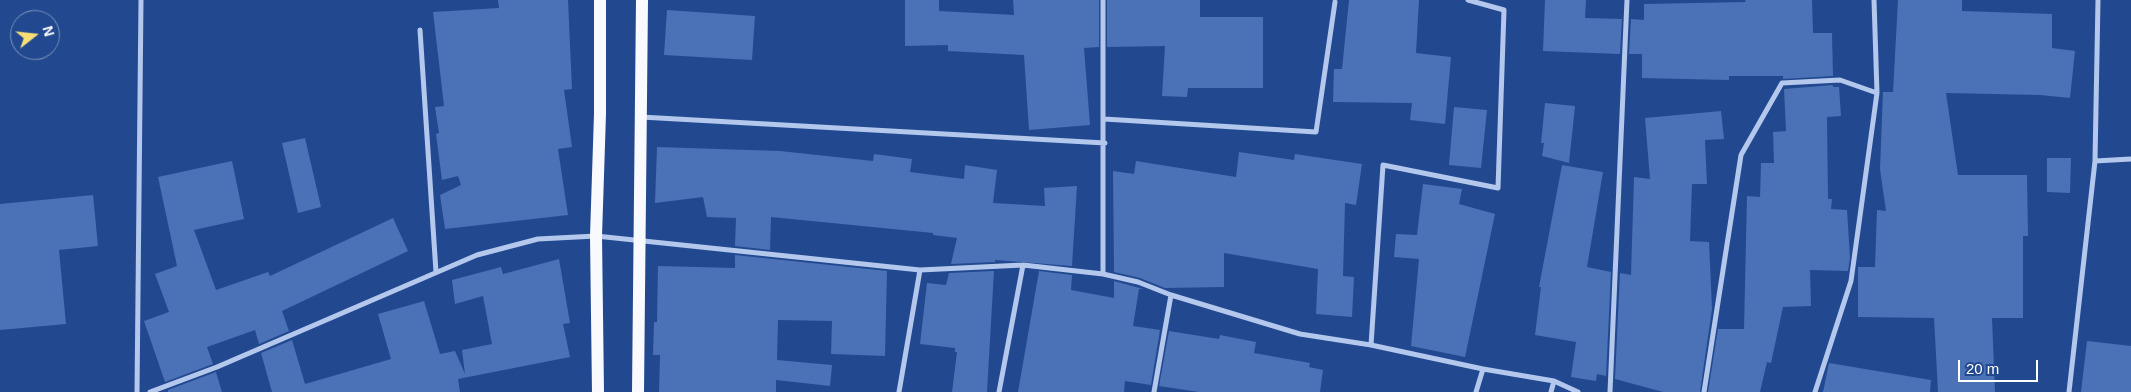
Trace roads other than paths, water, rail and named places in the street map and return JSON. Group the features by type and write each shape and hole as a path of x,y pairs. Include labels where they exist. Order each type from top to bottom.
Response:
{"main road":[{"path":"598,392 596,236 600,114 600,0"},
{"path":"638,392 642,0"}],"street":[{"path":"137,392 141,0"},
{"path":"1103,0 1105,143 1103,274"},
{"path":"1371,345 1383,165 1498,188 1504,10 1468,0"},
{"path":"1610,392 1627,0"},
{"path":"1815,392 1851,281 1877,93 1874,0"},
{"path":"2068,392 2095,161 2098,0"},
{"path":"1104,118 1316,132 1335,2"},
{"path":"420,30 436,272"},
{"path":"1704,392 1741,155 1782,83 1840,80 1877,93"},
{"path":"641,116 1105,143"},
{"path":"2095,161 2131,159"},
{"path":"150,392 217,367 477,255 538,240 596,236 640,239 920,270 1023,265 1103,274 1138,282 1170,295 1300,334 1371,345 1483,369 1554,381 1578,392"},
{"path":"999,392 1023,265"},
{"path":"899,392 920,270"},
{"path":"1154,392 1170,295"},
{"path":"1476,392 1483,369"},
{"path":"1551,392 1554,381"}]}
